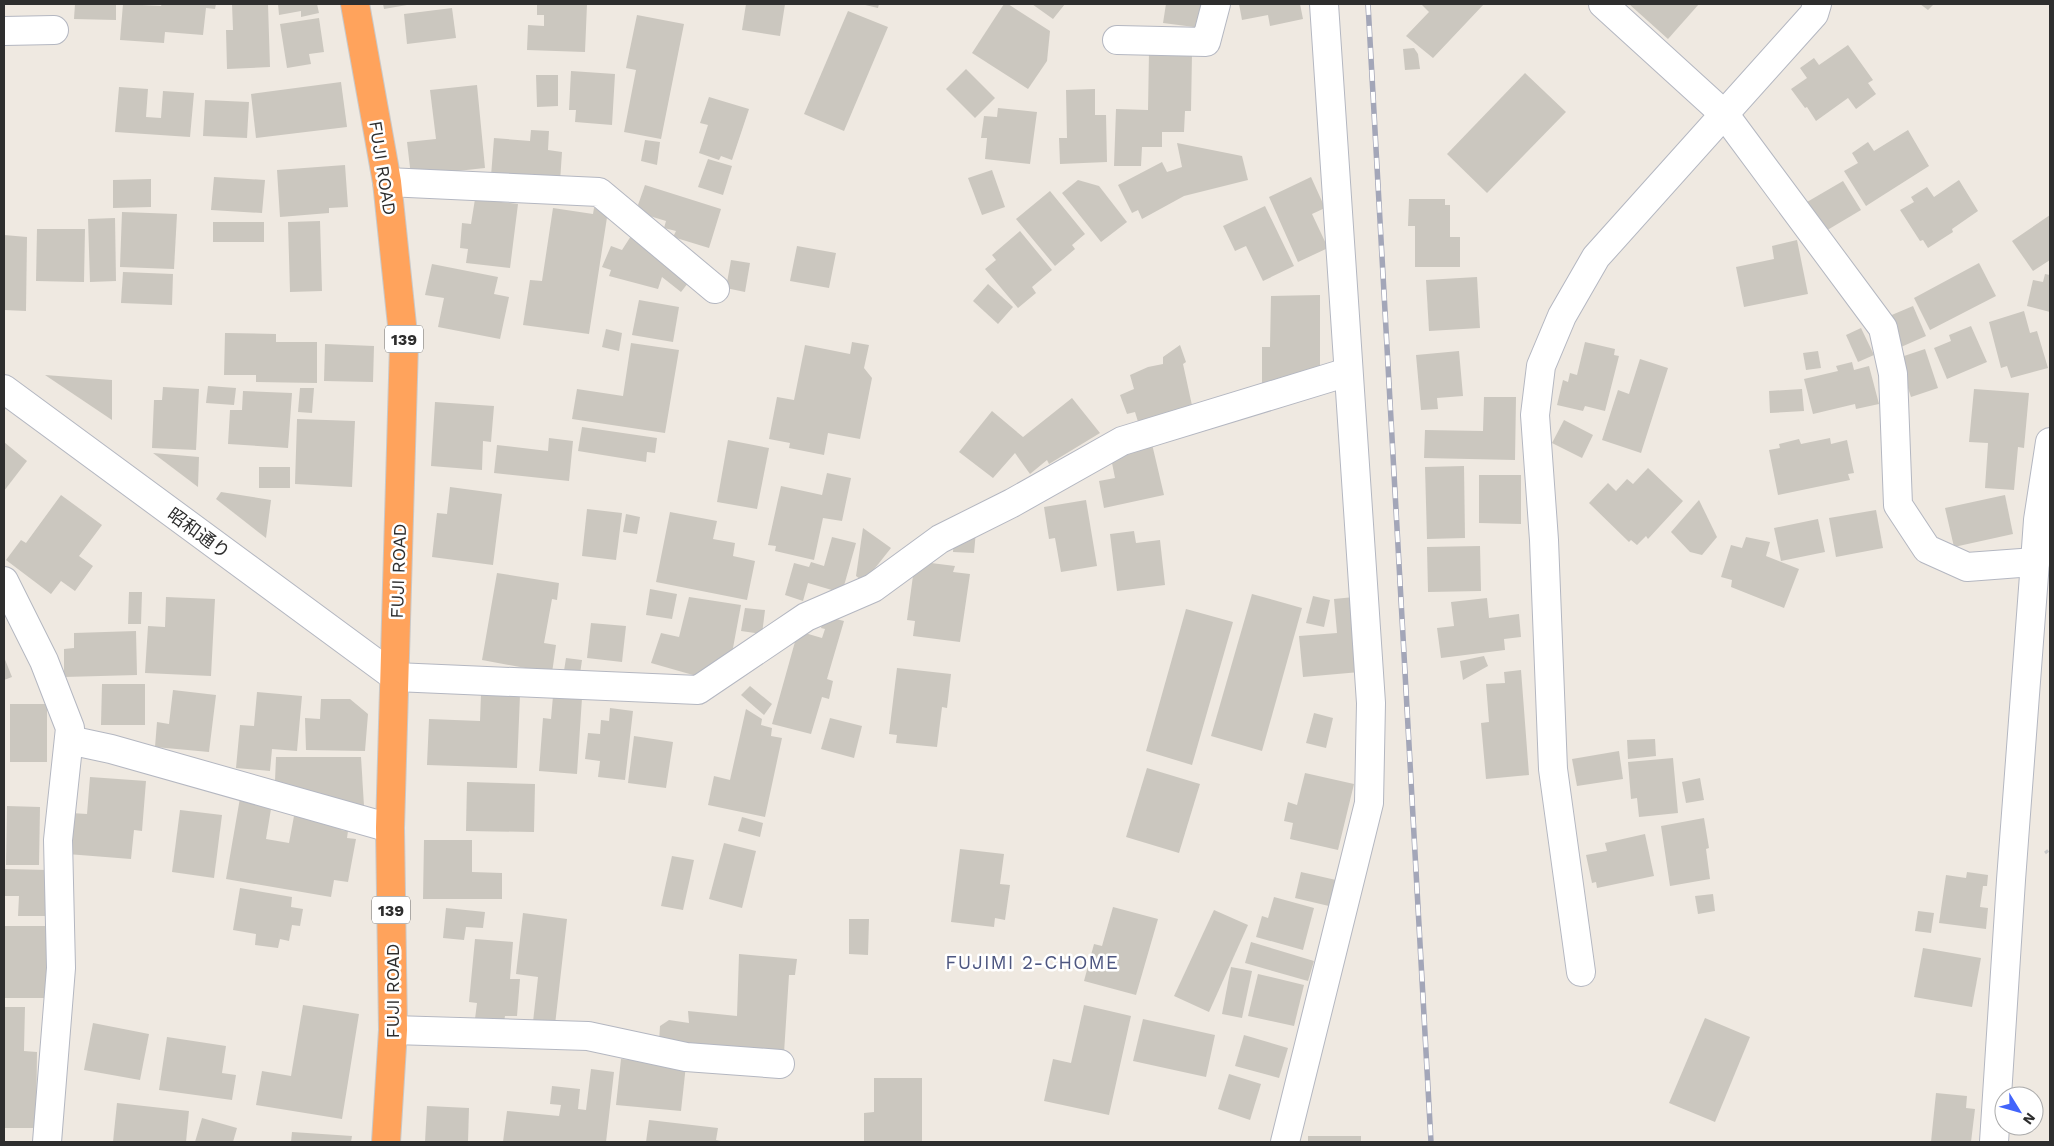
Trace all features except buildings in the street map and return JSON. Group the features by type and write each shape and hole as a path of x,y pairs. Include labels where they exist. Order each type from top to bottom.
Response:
{"highway":[{"name":"FUJI ROAD","path":"356,4 387,182 404,344 390,828 393,1030 386,1142"}],"street":[{"path":"1116,40 1206,42 1216,4"},
{"path":"1285,1142 1369,803 1371,703 1324,4"},
{"path":"1603,4 1725,115 1883,328 1893,374 1898,505 1927,549 1967,567 2034,562"},
{"path":"1580,972 1553,769 1544,540 1535,415 1541,366 1562,316 1596,257 1814,14 1817,4"},
{"path":"4,31 54,30"},
{"path":"387,182 599,192 716,288"},
{"path":"395,677 698,690 806,617 873,588 940,539 1012,503 1122,441 1348,372"},
{"name":"昭和通り","path":"8,400 395,677"},
{"path":"1994,1142 2034,562 2044,521 2050,442"},
{"path":"4,581 44,661 70,728 58,840 61,968 47,1142"},
{"path":"68,740 111,749 390,828"},
{"path":"393,1030 588,1036 686,1057 780,1064"}],"railway":[{"path":"1368,4 1431,1142"}],"district":[{"name":"FUJIMI 2-CHOME","path":"1032,962"}]}
